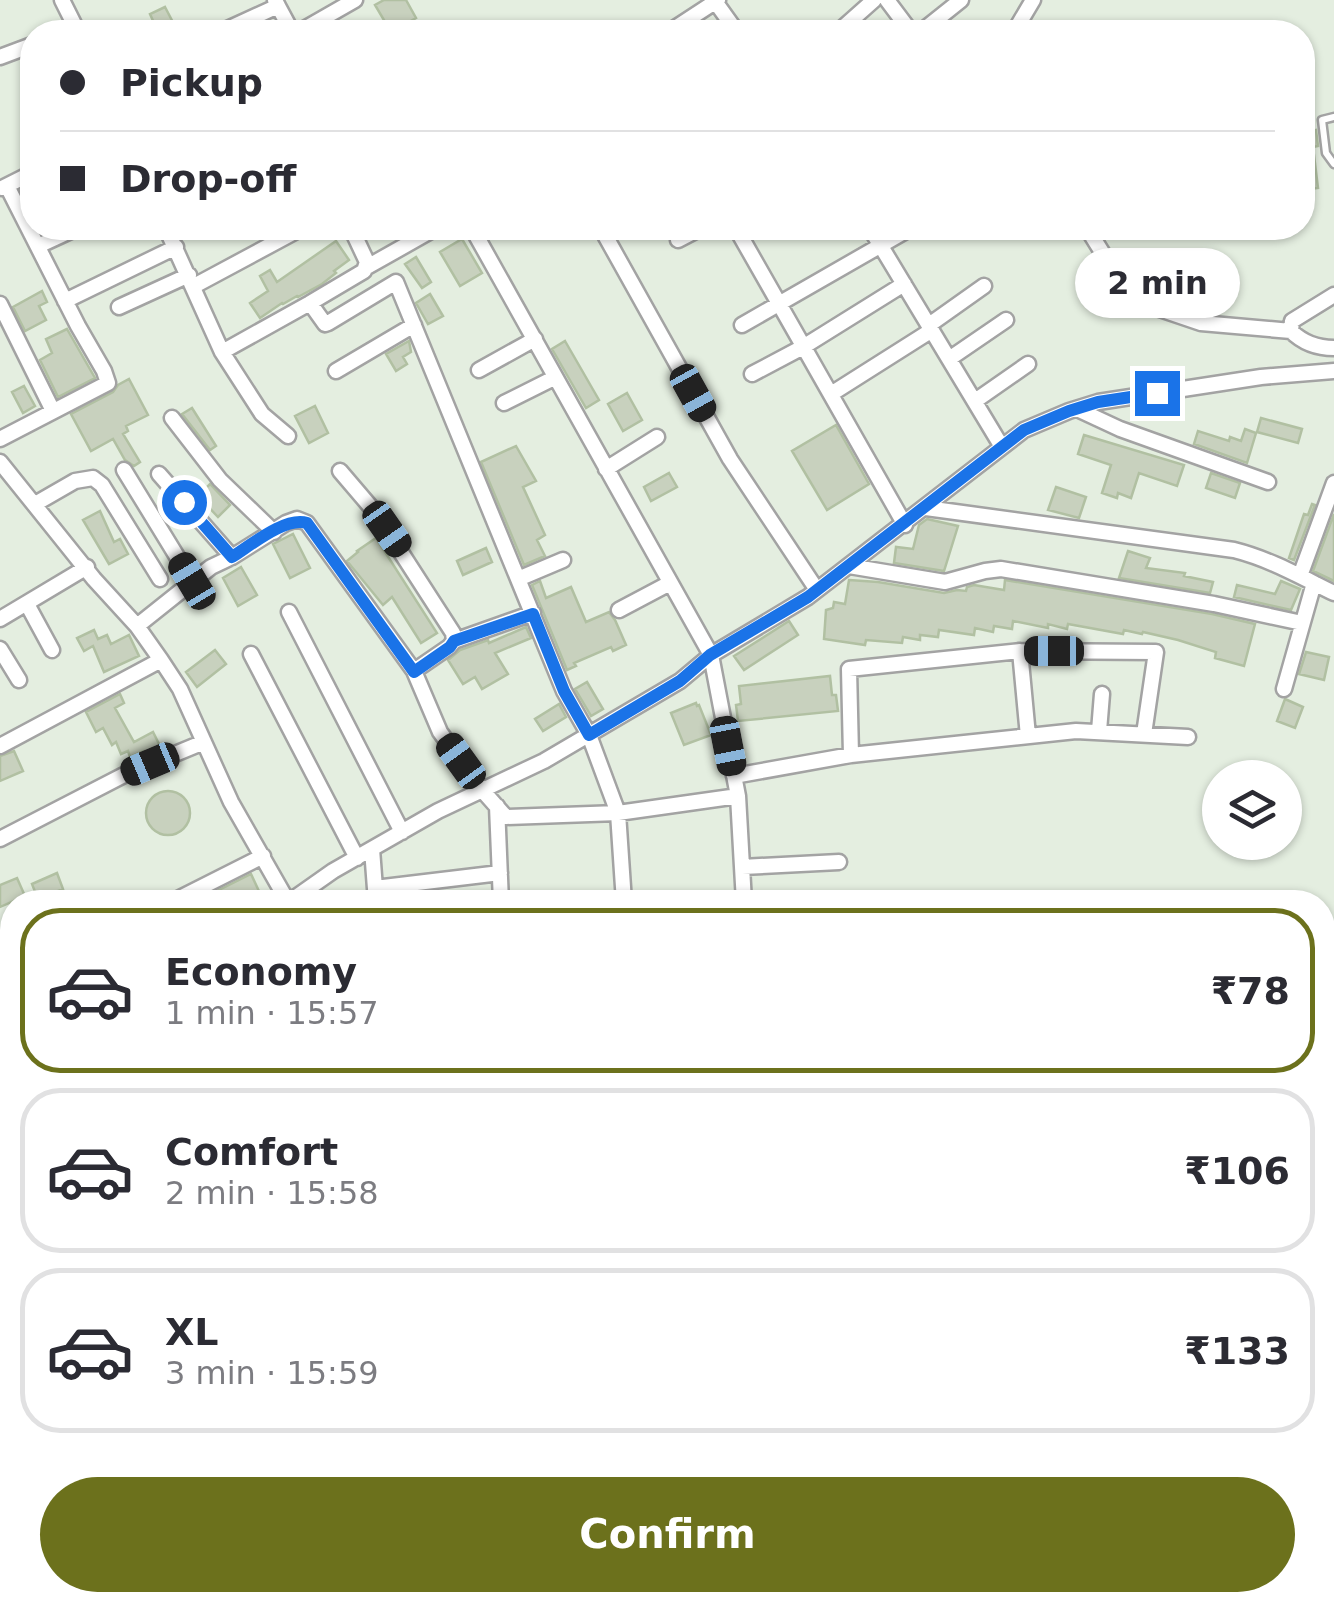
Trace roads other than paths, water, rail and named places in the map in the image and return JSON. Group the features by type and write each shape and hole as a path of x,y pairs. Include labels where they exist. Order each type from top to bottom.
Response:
{"street":[{"path":"318,20 355,0"},
{"path":"852,20 874,0"},
{"path":"936,20 959,0"},
{"path":"687,20 716,1"},
{"path":"244,20 276,3"},
{"path":"3,187 20,216"},
{"path":"0,439 108,384 34,240"},
{"path":"38,246 51,240"},
{"path":"172,240 222,352 262,414 288,436"},
{"path":"119,307 191,281 277,240"},
{"path":"356,240 367,267"},
{"path":"222,352 352,280 415,240"},
{"path":"479,240 710,655 738,796 743,890"},
{"path":"608,240 730,459 817,590"},
{"path":"747,240 904,524"},
{"path":"877,240 1002,447"},
{"path":"742,325 891,240"},
{"path":"1094,240 1128,294 1139,302 1200,323 1290,331 1308,344 1334,348"},
{"path":"65,300 176,247"},
{"path":"310,304 320,320 328,324 396,282 564,691 589,735 618,813 623,890"},
{"path":"752,374 804,347 904,284"},
{"path":"831,394 931,328 984,286"},
{"path":"1290,331 1292,321 1334,296"},
{"path":"0,304 53,412"},
{"path":"950,359 1006,320"},
{"path":"336,370 414,325"},
{"path":"478,370 534,340"},
{"path":"975,401 1028,364"},
{"path":"307,890 438,811 544,760 680,681 710,655 817,590 1024,430 1098,402 1260,377 1334,371"},
{"path":"504,402 554,378"},
{"path":"1076,409 1120,429 1268,482"},
{"path":"172,418 220,480 274,532"},
{"path":"606,469 657,437"},
{"path":"2,466 161,660 180,689 231,802 282,890"},
{"path":"124,470 192,581"},
{"path":"340,472 375,512 454,633 450,647 414,672"},
{"path":"159,474 232,557"},
{"path":"35,504 74,481 93,478 102,485 160,579"},
{"path":"1284,689 1302,623 1307,580 1334,483"},
{"path":"926,508 1234,550 1256,556 1334,593"},
{"path":"137,626 211,567 286,523 307,523 414,672 440,732 482,791 506,816 618,813 738,796"},
{"path":"518,579 563,560"},
{"path":"849,566 945,582 1001,568 1302,623"},
{"path":"0,620 87,568"},
{"path":"618,610 670,582"},
{"path":"27,604 52,650"},
{"path":"289,612 402,832"},
{"path":"454,641 533,614"},
{"path":"0,649 19,680"},
{"path":"851,755 849,669 1020,650 1156,652 1144,734"},
{"path":"1020,650 1028,736"},
{"path":"251,654 356,858"},
{"path":"0,746 161,660"},
{"path":"1100,731 1102,694"},
{"path":"734,776 851,755 1076,731 1188,736"},
{"path":"0,839 124,776 204,742"},
{"path":"497,806 501,890"},
{"path":"372,849 376,890"},
{"path":"196,890 263,856"},
{"path":"742,867 838,862"},
{"path":"404,890 500,873"}],"lane":[{"path":"1334,117 1322,120 1326,153 1334,164"}]}
